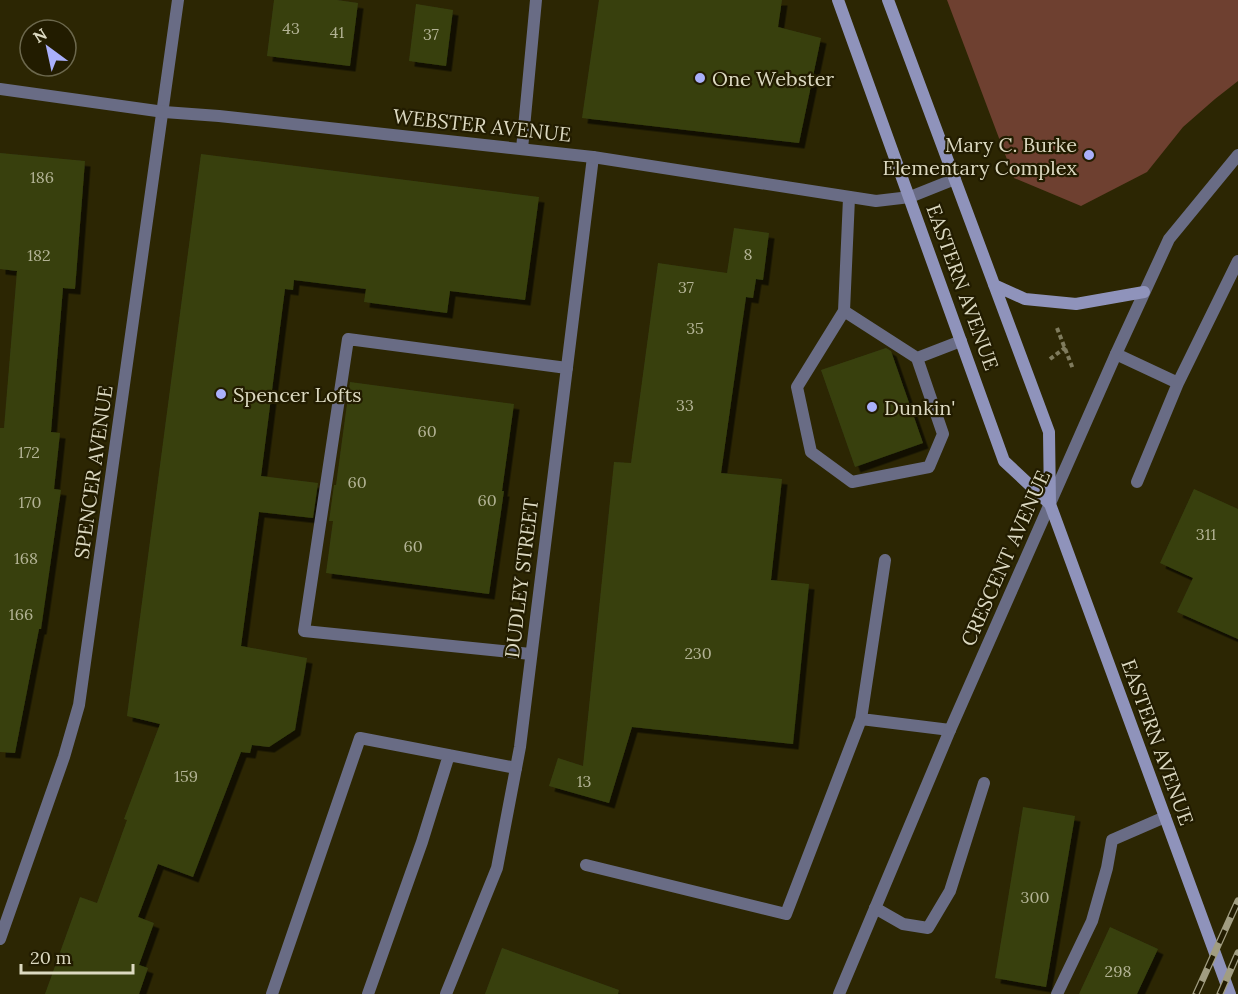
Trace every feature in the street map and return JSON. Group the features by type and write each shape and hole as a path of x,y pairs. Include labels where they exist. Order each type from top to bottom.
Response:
{"main road":[{"name":"EASTERN AVENUE","path":"838,0 1004,461 1050,504"},
{"name":"EASTERN AVENUE","path":"888,0 1048,432 1050,504 1230,994"},
{"path":"994,285 1025,299 1076,304 1144,292"}],"street":[{"name":"SPENCER AVENUE","path":"0,939 64,758 79,705 178,0"},
{"path":"522,149 536,0"},
{"name":"WEBSTER AVENUE","path":"0,88 164,112 593,157 876,201 910,197 955,179"},
{"name":"CRESCENT AVENUE","path":"839,994 950,730 1169,239 1238,155"},
{"name":"DUDLEY STREET","path":"446,994 497,868 516,768 593,157"},
{"path":"844,311 917,358 943,434 929,467 852,482 811,452 797,387 844,311 849,198"},
{"path":"1137,482 1178,383 1238,261"},
{"path":"531,654 304,631 348,339 567,368"},
{"path":"917,358 961,341"},
{"path":"1116,354 1178,383"},
{"path":"586,865 786,914 861,719 885,560"},
{"path":"861,719 950,730"},
{"path":"272,994 360,738 516,768"},
{"path":"368,994 422,842 449,755"},
{"path":"875,908 903,924 928,928 950,891 984,783"},
{"path":"1057,994 1092,921 1107,868 1112,840 1165,817"}],"path":[{"path":"1053,319 1073,369"},
{"path":"1050,359 1066,347"}],"shaded area":[{"name":"Mary C. Burke Elementary Complex","path":"947,0 1238,0 1238,81 1183,127 1147,172 1081,206 1014,178"}],"building":[{"path":"274,0 337,0 358,3 350,66 267,56"},
{"name":"One Webster","path":"599,0 782,0 778,27 821,38 799,143 582,118"},
{"path":"416,4 453,10 446,66 409,61"},
{"path":"0,153 85,161 75,289 63,288 51,432 60,433 54,489 61,490 41,629 39,629 15,753 0,752 0,428 4,428 17,271 0,269"},
{"name":"Spencer Lofts","path":"201,154 539,197 525,300 450,291 447,313 364,302 366,289 294,280 293,290 285,289 261,476 318,483 313,518 259,512 241,646 307,658 295,730 269,747 252,745 250,753 241,752 193,877 158,864 138,917 154,923 139,965 148,968 139,994 45,994 80,897 97,903 127,820 124,819 160,724 127,716"},
{"path":"734,228 769,233 763,280 756,279 753,298 746,297 721,473 782,479 771,580 809,584 793,744 632,727 609,803 549,786 558,758 583,766 614,462 631,463 658,263 727,273"},
{"name":"Dunkin'","path":"886,348 891,351 923,443 855,467 821,370"},
{"path":"350,382 514,404 489,594 326,573 333,521 329,521"},
{"path":"1194,489 1238,509 1238,639 1177,612 1193,578 1160,563"},
{"path":"1023,807 1075,816 1046,987 995,978"},
{"path":"1110,927 1158,949 1137,994 1079,994"},
{"path":"502,948 619,990 618,994 485,994"}],"railway":[{"path":"1196,994 1238,901"},
{"path":"1220,994 1238,953"}],"place":[{"name":"One Webster","path":"700,78"},
{"name":"Mary C. Burke Elementary Complex","path":"1089,155"},
{"name":"Spencer Lofts","path":"221,394"},
{"name":"Dunkin'","path":"872,407"}]}
